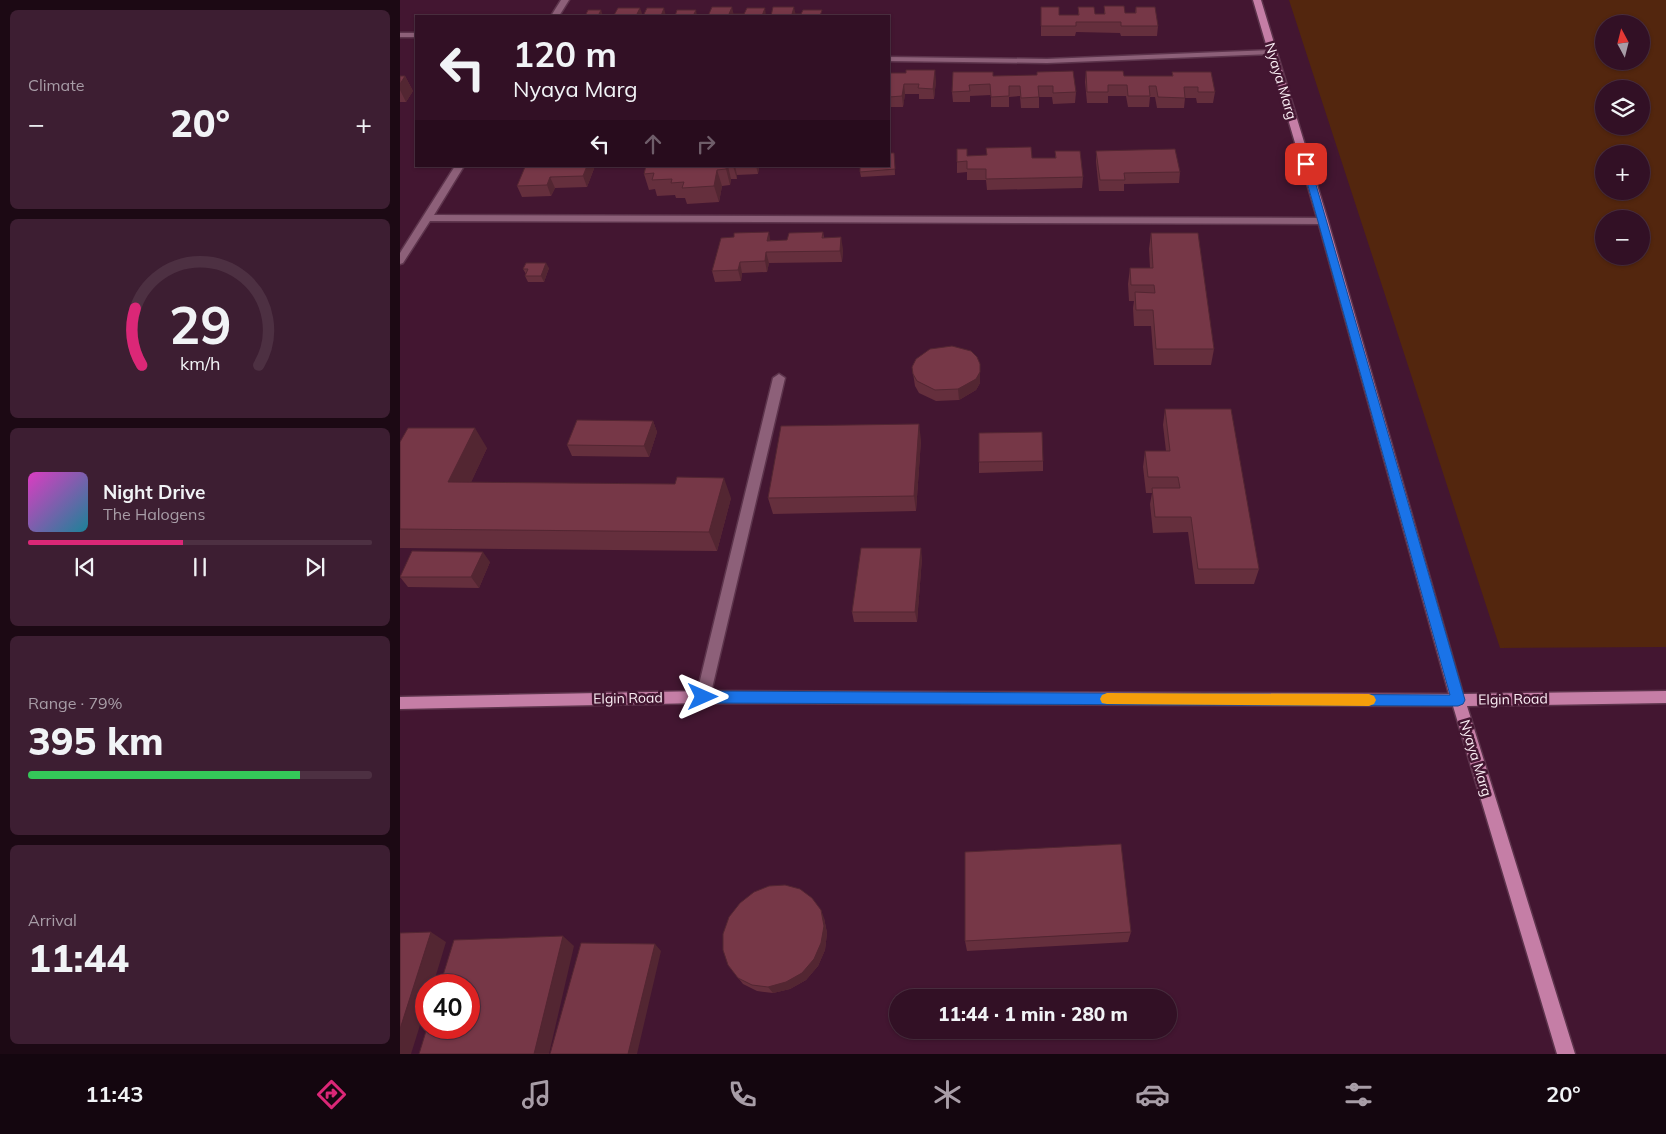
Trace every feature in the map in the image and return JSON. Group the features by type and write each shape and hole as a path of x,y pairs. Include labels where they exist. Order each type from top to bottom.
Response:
{"street":[{"path":"556,15 565,0"},
{"name":"Nyaya Marg","path":"1257,0 1323,221 1458,700 1566,1054"},
{"path":"400,35 415,35"},
{"path":"890,59 1046,61 1272,52"},
{"path":"400,261 459,167"},
{"path":"428,218 1323,221"},
{"path":"703,697 779,378"},
{"name":"Elgin Road","path":"400,703 703,697 1458,700 1666,696"}],"shaded area":[{"path":"1289,0 1666,0 1666,647 1500,648"}],"building":[{"path":"1104,6 1124,6 1125,13 1136,13 1136,7 1155,7 1158,26 1121,26 1121,22 1076,22 1076,26 1041,26 1041,7 1059,7 1059,15 1079,15 1078,7 1094,7 1095,14 1105,14"},
{"path":"712,7 732,7 729,14 744,14 747,8 765,8 762,15 708,15"},
{"path":"773,7 794,7 792,14 801,14 803,10 822,10 820,15 771,15"},
{"path":"618,8 640,8 636,15 614,15"},
{"path":"647,8 664,8 661,15 644,15"},
{"path":"588,10 601,10 598,15 586,15"},
{"path":"677,10 696,10 694,15 675,15"},
{"path":"906,70 935,70 933,89 918,88 919,84 904,84 902,96 890,97 890,73 906,73"},
{"path":"1073,71 1076,92 1053,93 1053,86 1038,86 1039,97 1021,98 1020,86 1009,86 1009,96 991,97 990,84 969,85 970,91 952,92 953,72 993,72 993,76 1037,75 1037,72"},
{"path":"1086,71 1123,71 1124,76 1173,76 1172,72 1211,72 1215,92 1198,92 1198,87 1184,87 1185,98 1158,97 1156,86 1149,86 1150,96 1128,96 1127,85 1108,85 1108,92 1087,92"},
{"path":"400,76 405,76 400,84"},
{"path":"1031,147 1032,158 1056,158 1055,151 1080,151 1083,177 986,179 986,169 967,169 967,161 957,162 957,149 967,149 967,156 987,155 986,148"},
{"path":"1175,149 1180,172 1124,173 1125,180 1100,180 1096,151"},
{"path":"890,153 894,153 895,169 860,172 860,167 890,167"},
{"path":"525,167 587,167 583,176 550,177 547,185 517,186"},
{"path":"646,167 727,167 726,169 717,170 714,186 682,188 684,182 671,183 672,179 652,180 654,173 644,174"},
{"path":"769,232 767,241 787,240 789,233 823,232 822,238 841,237 840,251 766,252 765,261 740,262 738,270 712,271 721,238 734,237 734,233"},
{"path":"1151,233 1198,233 1214,349 1156,349 1153,310 1136,310 1135,292 1155,293 1154,285 1131,285 1130,268 1153,268"},
{"path":"526,263 546,263 541,276 525,276 528,269 523,269"},
{"path":"952,346 971,351 977,357 980,364 980,372 976,379 958,389 935,390 917,381 912,367 916,359 930,349"},
{"path":"1165,409 1231,409 1259,569 1198,569 1191,517 1155,517 1152,488 1180,488 1178,477 1148,477 1145,451 1170,451"},
{"path":"577,420 653,421 644,446 567,445"},
{"path":"919,424 914,496 768,498 781,426"},
{"path":"408,428 475,428 448,482 675,484 677,477 724,478 709,532 400,529 400,442"},
{"path":"1042,432 1043,461 979,462 979,433"},
{"path":"861,548 921,548 915,612 852,612"},
{"path":"412,551 483,552 471,577 400,577"},
{"path":"1121,844 1131,932 965,941 965,852"},
{"path":"785,885 800,889 812,898 821,910 824,926 821,943 814,959 802,973 786,982 768,987 752,985 738,978 728,965 723,950 723,934 729,917 740,903 754,892 769,886"},
{"path":"431,932 418,974 415,974 415,982 400,1029 400,933"},
{"path":"563,936 534,1054 419,1054 424,1039 480,1039 480,974 443,974 454,940"},
{"path":"581,943 655,944 628,1054 550,1054"}],"slow traffic":[{"path":"1107,699 1369,700"}],"route":[{"path":"703,697 1458,700 1306,164"}]}
